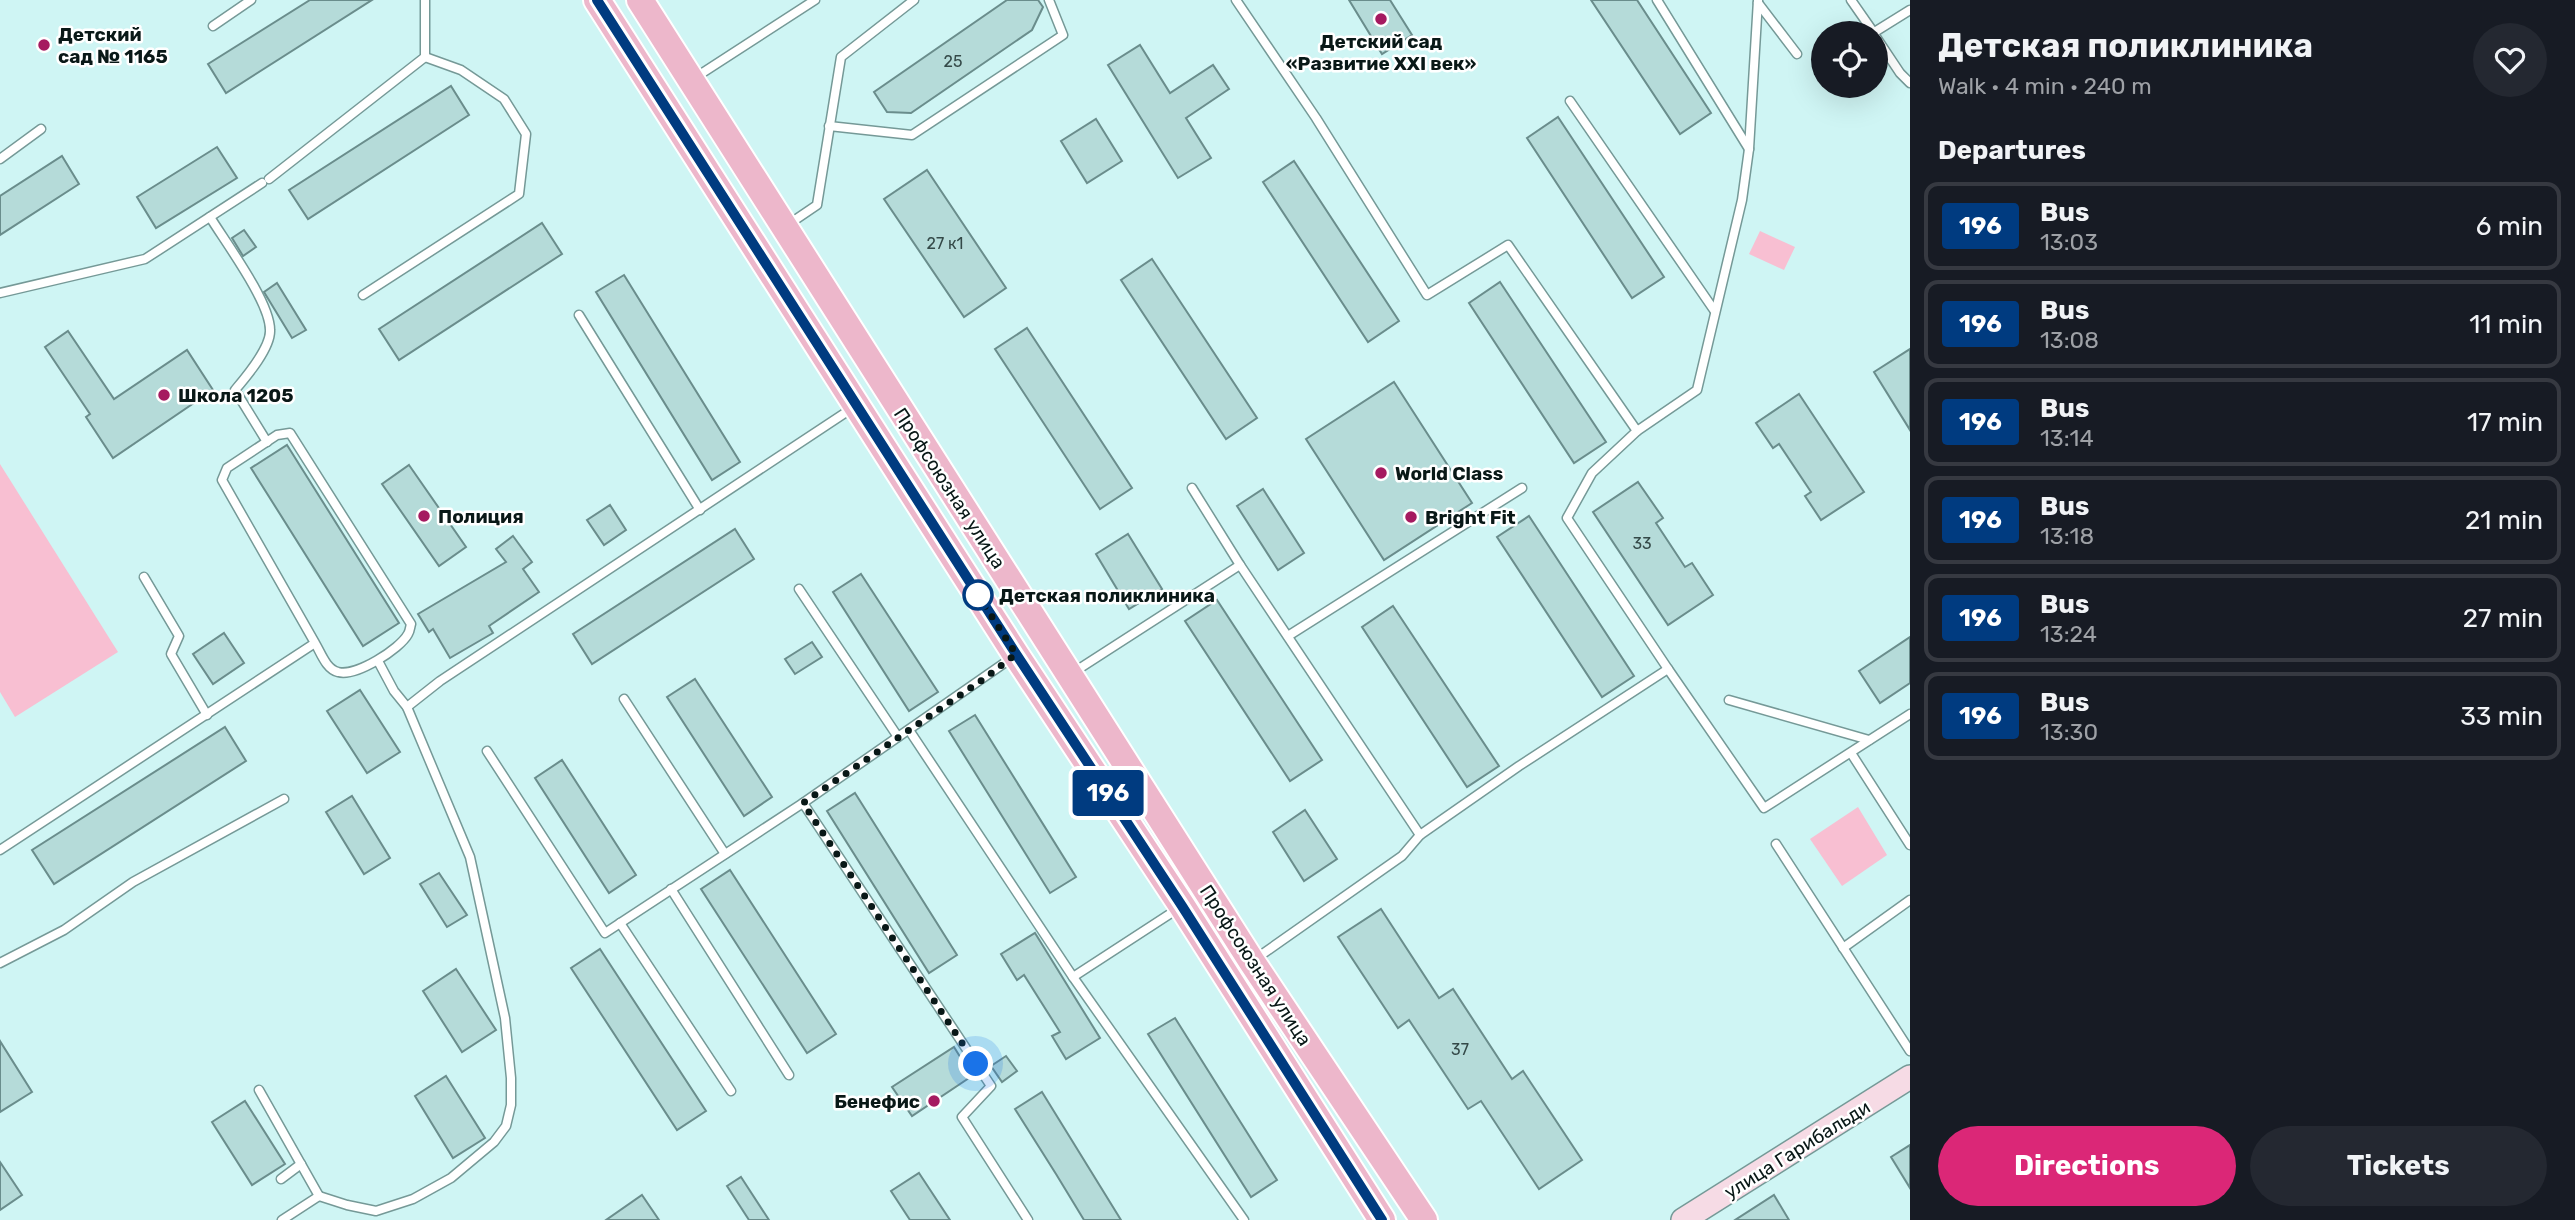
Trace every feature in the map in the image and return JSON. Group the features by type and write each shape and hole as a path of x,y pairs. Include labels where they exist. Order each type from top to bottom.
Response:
{"main road":[{"name":"Профсоюзная улица","path":"597,0 1382,1220"},
{"name":"Профсоюзная улица","path":"640,0 1252,962 1424,1220"}],"street":[{"name":"улица Гарибальди","path":"1683,1220 1910,1077"}],"lane":[{"path":"213,26 251,0"},
{"path":"425,0 425,58"},
{"path":"691,80 815,0"},
{"path":"785,227 817,205 841,57 914,0"},
{"path":"829,127 912,135 1063,35 1049,0"},
{"path":"1236,0 1315,118 1427,295 1508,245 1637,431"},
{"path":"1657,0 1749,149"},
{"path":"1852,0 1866,21"},
{"path":"1758,1 1749,149 1742,200 1697,390 1637,431 1592,473 1567,518 1764,808 1910,714"},
{"path":"1758,1 1797,54"},
{"path":"1888,25 1910,10"},
{"path":"1888,55 1910,83"},
{"path":"0,293 145,259 265,181 425,58"},
{"path":"363,295 519,194 526,134 504,99 461,70 425,58"},
{"path":"1570,102 1714,310"},
{"path":"0,159 41,129"},
{"path":"210,217 263,304 271,331 260,356 235,390 267,442"},
{"path":"579,315 700,510"},
{"path":"408,707 440,681 857,406"},
{"path":"290,433 411,624 408,636 377,661 354,673 338,672 329,667 222,481 227,468 267,442 277,435 290,433"},
{"path":"1192,488 1240,565 1420,835"},
{"path":"1288,636 1522,488"},
{"path":"1071,674 1240,565"},
{"path":"145,577 179,636 171,654 207,715"},
{"path":"800,589 898,737"},
{"path":"0,850 315,643"},
{"path":"487,751 605,933 803,803 1016,654"},
{"path":"259,1090 319,1196 347,1206 376,1211 413,1199 451,1178 494,1143 506,1126 512,1105 505,1018 470,858 408,707 394,691 377,661"},
{"path":"1252,962 1402,856 1420,835 1519,766 1668,669"},
{"path":"624,699 725,854"},
{"path":"1729,700 1869,740"},
{"path":"909,730 1073,976 1244,1220"},
{"path":"1851,752 1910,845"},
{"path":"0,963 64,930 133,882 284,799"},
{"path":"803,803 991,1086 962,1117 1027,1220"},
{"path":"1776,844 1910,1051"},
{"path":"671,890 789,1075"},
{"path":"1843,948 1910,900"},
{"path":"1073,976 1182,906"},
{"path":"620,923 731,1091"},
{"path":"281,1179 301,1164"},
{"path":"282,1220 319,1196"}],"shaded area":[{"path":"1760,231 1795,247 1784,270 1749,254"},
{"path":"0,464 118,652 15,717 0,692"},
{"path":"1858,807 1887,855 1842,886 1810,839"}],"building":[{"path":"310,0 372,0 226,93 208,64"},
{"path":"1007,0 1038,0 1043,7 1032,30 911,113 887,112 874,92"},
{"name":"Детский сад «Развитие XXI век»","path":"1349,0 1390,0 1412,35 1382,54"},
{"path":"1591,0 1637,0 1711,113 1680,134"},
{"path":"1140,45 1170,93 1213,65 1229,89 1186,118 1211,158 1178,178 1108,65"},
{"path":"451,86 469,115 308,219 289,190"},
{"path":"1558,117 1664,277 1632,298 1527,138"},
{"path":"1096,119 1122,161 1087,183 1061,141"},
{"path":"217,147 237,178 156,228 137,197"},
{"path":"62,156 79,184 0,235 0,196"},
{"path":"1294,161 1399,321 1368,342 1263,182"},
{"path":"927,170 1006,288 964,317 884,199"},
{"path":"542,223 562,254 399,360 379,329"},
{"path":"244,230 256,247 243,256 232,238"},
{"path":"1152,259 1257,418 1226,439 1121,280"},
{"path":"624,275 740,462 712,480 596,292"},
{"path":"1500,282 1606,442 1574,463 1469,303"},
{"path":"277,283 306,330 292,338 264,292"},
{"path":"1027,328 1132,488 1100,509 995,349"},
{"name":"Школа 1205","path":"68,331 114,399 187,350 213,390 113,458 86,417 90,414 45,347"},
{"path":"1910,349 1910,430 1874,372"},
{"path":"1394,382 1472,503 1384,560 1306,439"},
{"path":"1799,394 1864,492 1821,520 1805,496 1811,492 1779,444 1773,448 1756,423"},
{"path":"287,445 399,623 363,646 251,468"},
{"name":"Полиция","path":"409,465 466,547 439,566 382,484"},
{"path":"1638,482 1663,518 1656,523 1685,567 1692,563 1713,595 1668,625 1593,512"},
{"path":"1263,489 1304,553 1278,570 1237,506"},
{"path":"610,505 626,530 604,545 587,520"},
{"path":"1529,516 1634,676 1602,697 1497,537"},
{"path":"735,529 754,559 592,664 573,634"},
{"path":"1128,534 1162,589 1129,609 1096,554"},
{"path":"513,536 532,562 523,569 539,592 489,626 493,633 450,658 433,629 429,632 418,614 506,562 496,549"},
{"path":"861,574 938,692 909,711 833,592"},
{"path":"1217,600 1322,760 1290,781 1185,621"},
{"path":"1393,606 1499,766 1467,787 1362,627"},
{"path":"224,633 244,663 213,684 193,654"},
{"path":"1910,637 1910,683 1880,703 1859,671"},
{"path":"812,642 822,657 795,674 785,659"},
{"path":"695,679 772,797 744,816 667,697"},
{"path":"360,690 400,752 367,773 327,711"},
{"path":"975,715 1076,877 1050,893 949,731"},
{"path":"225,727 246,761 54,884 32,850"},
{"path":"562,760 636,875 609,893 535,778"},
{"path":"855,793 957,955 929,973 827,811"},
{"path":"352,796 390,858 364,874 326,812"},
{"path":"1305,810 1337,859 1304,881 1273,832"},
{"path":"730,870 836,1034 807,1053 701,889"},
{"path":"439,873 467,915 447,927 420,884"},
{"path":"1381,909 1439,998 1453,989 1512,1079 1523,1071 1582,1160 1539,1189 1481,1101 1468,1109 1409,1020 1398,1028 1338,937"},
{"path":"1035,933 1100,1038 1066,1059 1052,1036 1060,1032 1024,975 1017,980 1001,954"},
{"path":"600,949 706,1111 677,1130 571,968"},
{"path":"456,969 496,1030 462,1052 423,991"},
{"path":"1175,1018 1277,1180 1251,1197 1148,1034"},
{"path":"0,1041 32,1092 0,1112"},
{"path":"954,1047 972,1076 912,1116 892,1087"},
{"path":"1006,1056 1017,1071 1002,1082 991,1066"},
{"path":"446,1076 485,1138 453,1158 415,1096"},
{"path":"1042,1092 1121,1220 1084,1220 1015,1109"},
{"path":"245,1101 285,1164 252,1185 212,1122"},
{"path":"1910,1145 1910,1188 1891,1157"},
{"path":"0,1162 22,1195 0,1210"},
{"path":"919,1173 950,1220 910,1220 891,1191"},
{"path":"741,1177 769,1220 749,1220 727,1186"},
{"path":"642,1195 659,1220 606,1220"},
{"path":"1774,1195 1789,1220 1735,1220"}],"bus line":[{"name":"196","path":"597,0 1382,1220"}],"place":[{"name":"Детский сад «Развитие XXI век»","path":"1381,19"},
{"name":"Детский сад № 1165","path":"44,45"},
{"name":"Школа 1205","path":"164,395"},
{"name":"World Class","path":"1381,473"},
{"name":"Полиция","path":"424,516"},
{"name":"Bright Fit","path":"1411,517"},
{"name":"Детская поликлиника","path":"978,595"},
{"name":"Бенефис","path":"934,1101"}],"route":[{"path":"976,1064 803,803 1016,654 976,592 978,595"}]}
